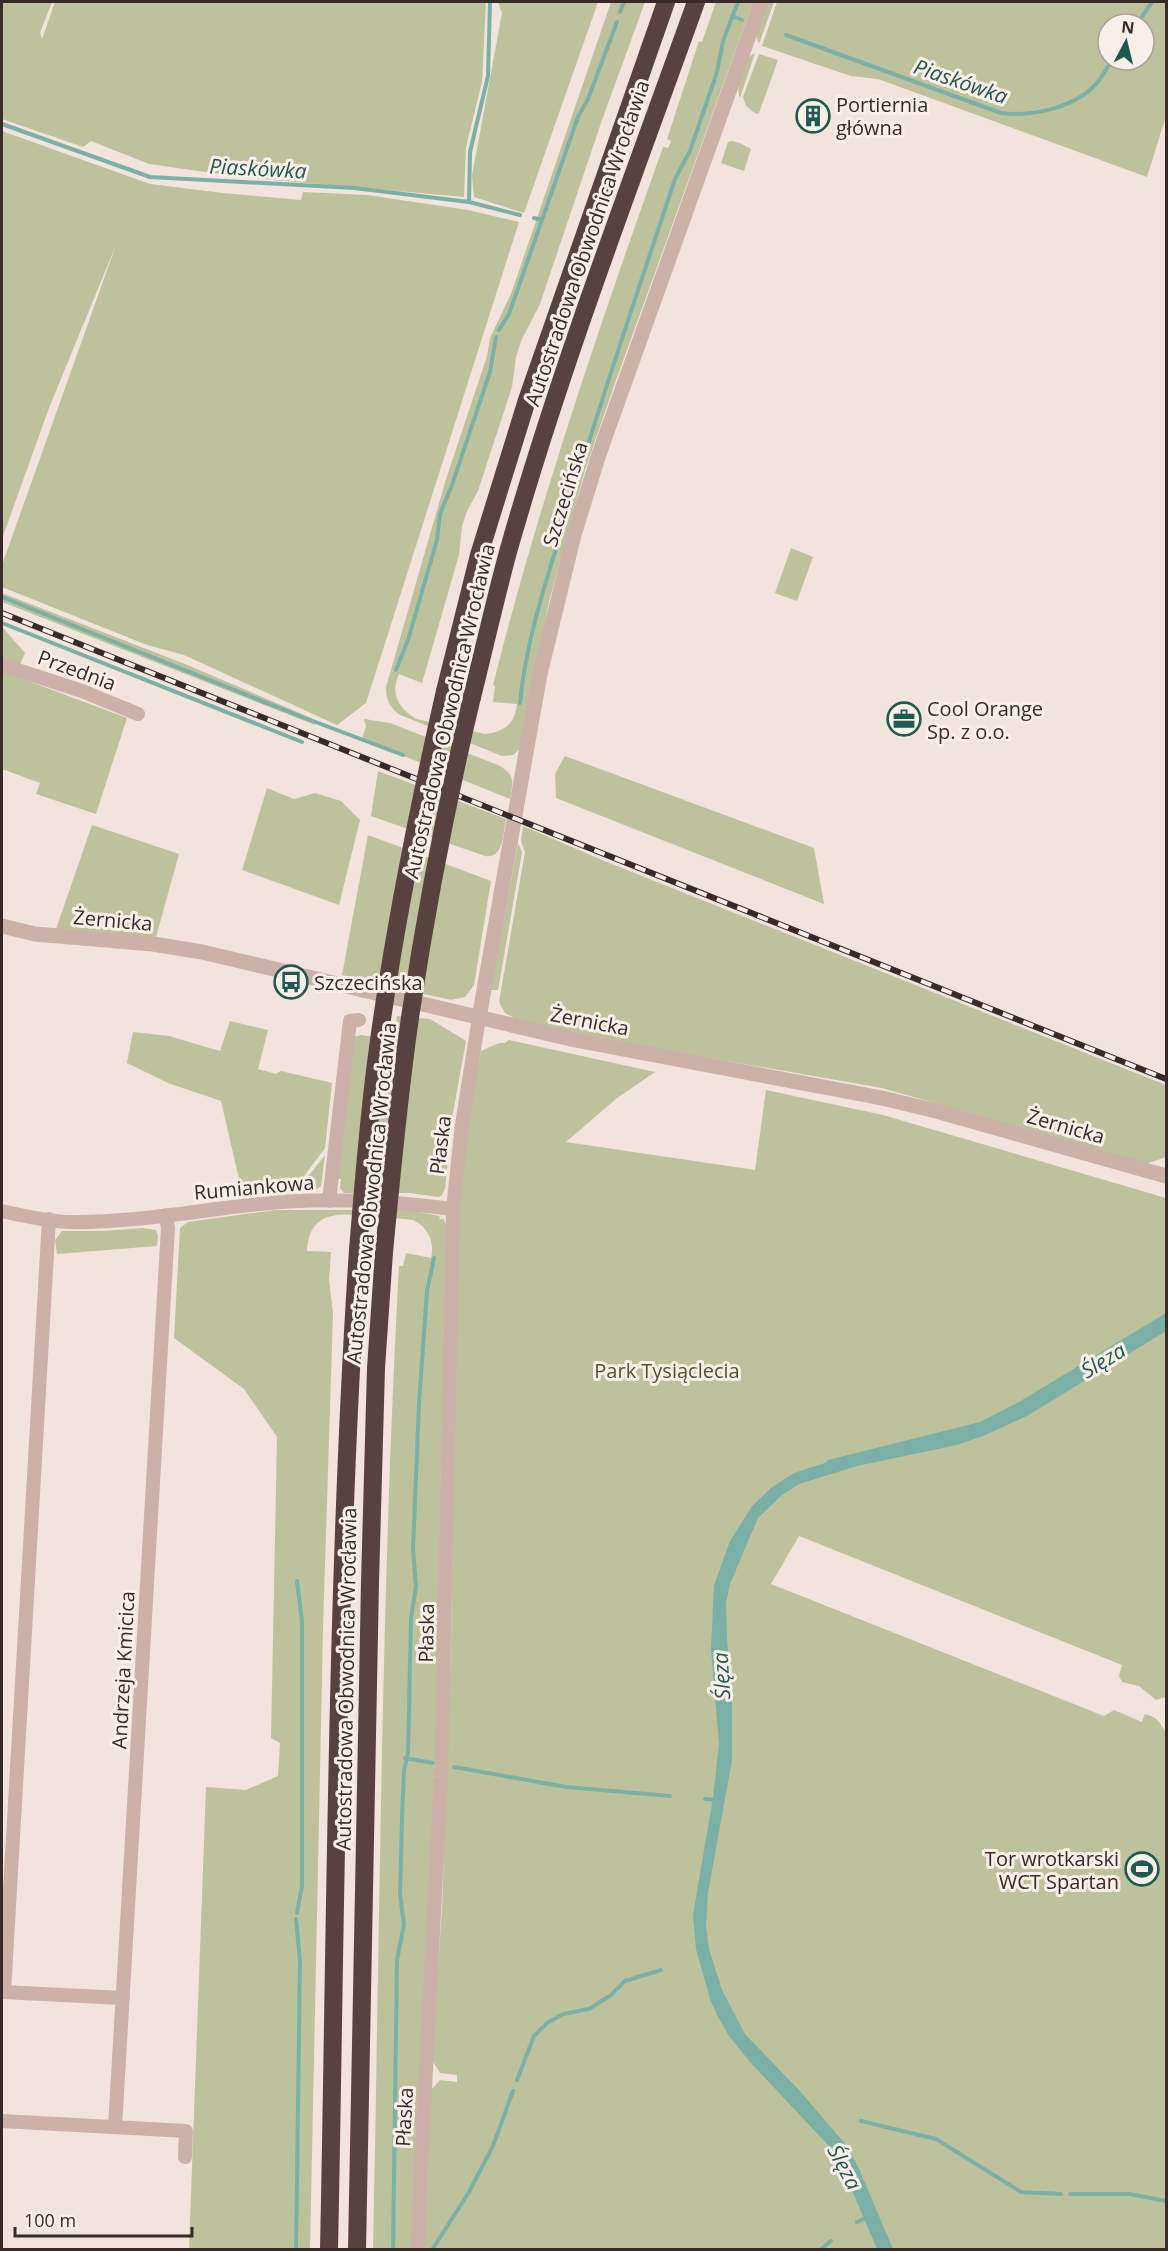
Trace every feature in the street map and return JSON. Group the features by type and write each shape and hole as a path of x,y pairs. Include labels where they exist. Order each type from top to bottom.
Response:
{"highway":[{"name":"Autostradowa Obwodnica Wrocławia","path":"329,2250 347,1408 370,1117 384,1010 410,852 445,691 479,555 527,400 666,2"},
{"name":"Autostradowa Obwodnica Wrocławia","path":"357,2250 370,1558 376,1368 395,1137 414,990 438,854 472,697 508,552 547,426 696,2"}],"street":[{"name":"Szczecińska","path":"478,1018 540,674 574,535 598,454 762,2"},
{"name":"Przednia","path":"2,665 82,691 138,714"},
{"name":"Żernicka","path":"2,927 35,934 153,944 202,952 575,1040 882,1098 1167,1176"},
{"name":"Płaska","path":"418,2250 441,1777 453,1209 459,1146 478,1018"},
{"name":"Rumiankowa","path":"2,1211 67,1222 102,1221 271,1203 329,1201 355,1020"},
{"path":"329,1201 376,1201 453,1209"},
{"name":"Andrzeja Kmicica","path":"115,2127 168,1228 166,1215"},
{"path":"49,1219 3,1992 123,1998"},
{"path":"2,2121 186,2131 185,2157"}],"green space":[{"path":"2,2 52,2 40,33 42,39 55,2 486,2 482,82 466,147 464,197 241,177 149,164 91,141 83,147 2,119"},
{"path":"498,2 598,2 524,213 474,197 472,176 502,13"},
{"path":"611,2 645,2 602,120 540,304 521,341 516,357 512,387 478,491 462,526 459,555 422,683 399,674 396,681 397,700 404,710 416,719 485,734 503,729 514,717 517,704 493,702 495,686 493,685 550,481 616,280 663,147 668,148 671,141 667,139 699,41 702,42 716,2 753,2 585,470 549,602 520,749 513,755 502,756 398,714 389,702 386,687 446,479 487,356 490,338 511,294"},
{"path":"767,2 774,2 759,44 756,36"},
{"path":"777,2 1166,2 1166,116 1147,177 878,79 851,76 762,46"},
{"path":"755,53 740,98 738,87 743,66 746,60"},
{"path":"759,54 778,60 759,113 756,114 746,106 743,97"},
{"path":"2,131 150,184 301,200 303,192 367,195 468,210 519,222 366,703 337,725 184,655 147,645 2,587 2,565 116,245 49,408 2,539"},
{"path":"732,141 751,149 744,171 721,163 728,142"},
{"path":"791,548 813,557 797,601 775,593"},
{"path":"2,593 185,664 315,720 315,725 2,602"},
{"path":"3,628 25,653 15,676 127,718 96,814 36,794 40,783 2,769"},
{"path":"364,719 390,723 498,765 508,772 512,779 510,799 362,739 366,726"},
{"path":"565,756 814,848 824,904 556,798 555,774"},
{"path":"378,771 506,819 499,849 491,856 485,856 371,816"},
{"path":"267,788 294,799 315,793 341,801 360,820 339,905 242,870"},
{"path":"92,825 179,854 156,937 56,929"},
{"path":"523,826 602,860 1166,1085 1166,1157 1146,1164 882,1088 630,1044 514,1020 505,1013 499,1002 525,852 521,841"},
{"path":"368,835 491,881 474,985 465,997 451,1000 342,975"},
{"path":"518,843 522,852 498,990 491,990"},
{"path":"397,1016 430,1019 466,1041 452,1118 445,1189 439,1197 409,1193 344,1193 340,1188 341,1179 337,1179 354,1037 361,1035 394,1040"},
{"path":"230,1021 268,1030 258,1069 276,1074 281,1071 332,1083 325,1148 302,1179 242,1192 221,1101 168,1083 127,1063 133,1032 169,1036 220,1051"},
{"name":"Park Tysiąclecia","path":"509,1040 655,1072 617,1098 566,1142 755,1170 766,1090 883,1115 1166,1198 1166,1697 1156,1700 1139,1686 1122,1682 1119,1676 1122,1665 799,1536 771,1584 1104,1716 1114,1710 1142,1722 1145,1714 1149,1715 1157,1720 1165,1731 1166,2249 424,2250 431,2090 440,2080 457,2082 457,2075 440,2073 432,2060 442,1908 451,1643 457,1242 465,1134 481,1051"},
{"path":"325,1155 321,1186 317,1189 288,1191 307,1178"},
{"path":"275,1210 408,1210 440,1216 439,1218 441,1220 443,1218 446,1225 432,1889 413,2249 373,2249 382,1758 388,1512 399,1266 403,1266 406,1253 431,1258 432,1246 426,1231 413,1220 347,1214 328,1217 320,1221 313,1228 307,1251 331,1252 329,1280 333,1313 323,1629 310,2249 189,2249 206,1787 246,1790 278,1776 280,1743 271,1738 277,1437 244,1389 174,1338 180,1228 188,1222"},
{"path":"143,1228 156,1230 157,1246 57,1254 55,1240 62,1231"}],"water":[{"name":"Ślęza","path":"1166,1313 1166,1331 1027,1416 957,1445 857,1466 799,1484 782,1495 758,1518 730,1584 726,1603 732,1699 732,1760 708,1893 706,1926 709,1949 722,1990 745,2034 799,2090 847,2146 893,2249 877,2249 848,2181 827,2144 750,2062 729,2036 710,1999 696,1949 693,1915 713,1798 719,1744 711,1649 714,1585 730,1541 752,1506 771,1488 794,1473 828,1460 980,1422 1019,1402"}],"waterway":[{"path":"469,202 470,152 488,76 490,2"},
{"name":"Piaskówka","path":"620,12 624,2"},
{"path":"520,703 527,656 538,609 592,432 675,179 690,151 717,72 723,41 738,2"},
{"name":"Piaskówka","path":"1145,12 1152,2"},
{"name":"Piaskówka","path":"732,16 742,20"},
{"name":"Piaskówka","path":"499,330 509,314 578,117 588,99 617,22"},
{"name":"Piaskówka","path":"786,35 1001,113 1025,114 1062,106 1084,94 1096,84 1105,72"},
{"name":"Piaskówka","path":"2,124 150,177 354,188 469,202 520,215"},
{"name":"Piaskówka","path":"534,218 542,220"},
{"path":"396,670 408,640 437,540 440,514 490,372 496,337"},
{"path":"2,597 403,755"},
{"path":"2,623 302,742"},
{"path":"393,2250 397,1960 404,1924 400,1895 404,1771 408,1753 411,1618 416,1587 413,1549 419,1404 427,1291 434,1258"},
{"path":"297,1581 302,1621 302,1886 297,1913"},
{"path":"405,1758 433,1763"},
{"path":"454,1767 566,1787 670,1796"},
{"path":"705,1799 716,1800"},
{"path":"296,1919 300,1961 296,2250"},
{"path":"517,2080 534,2036 547,2023 563,2014 589,2009 611,1995 625,1981 661,1970"},
{"path":"432,2250 469,2192 493,2146 513,2091"},
{"path":"861,2121 936,2139 1021,2192 1061,2194"},
{"path":"1070,2194 1130,2194 1166,2201"},
{"path":"857,2222 867,2217"},
{"path":"820,2250 831,2241"}],"railway":[{"path":"2,613 1166,1079"}],"place":[{"name":"Portiernia główna","path":"813,116"},
{"name":"Cool Orange Sp. z o.o.","path":"904,719"},
{"name":"Szczecińska","path":"291,982"},
{"name":"Tor wrotkarski WCT Spartan","path":"1142,1869"}]}
